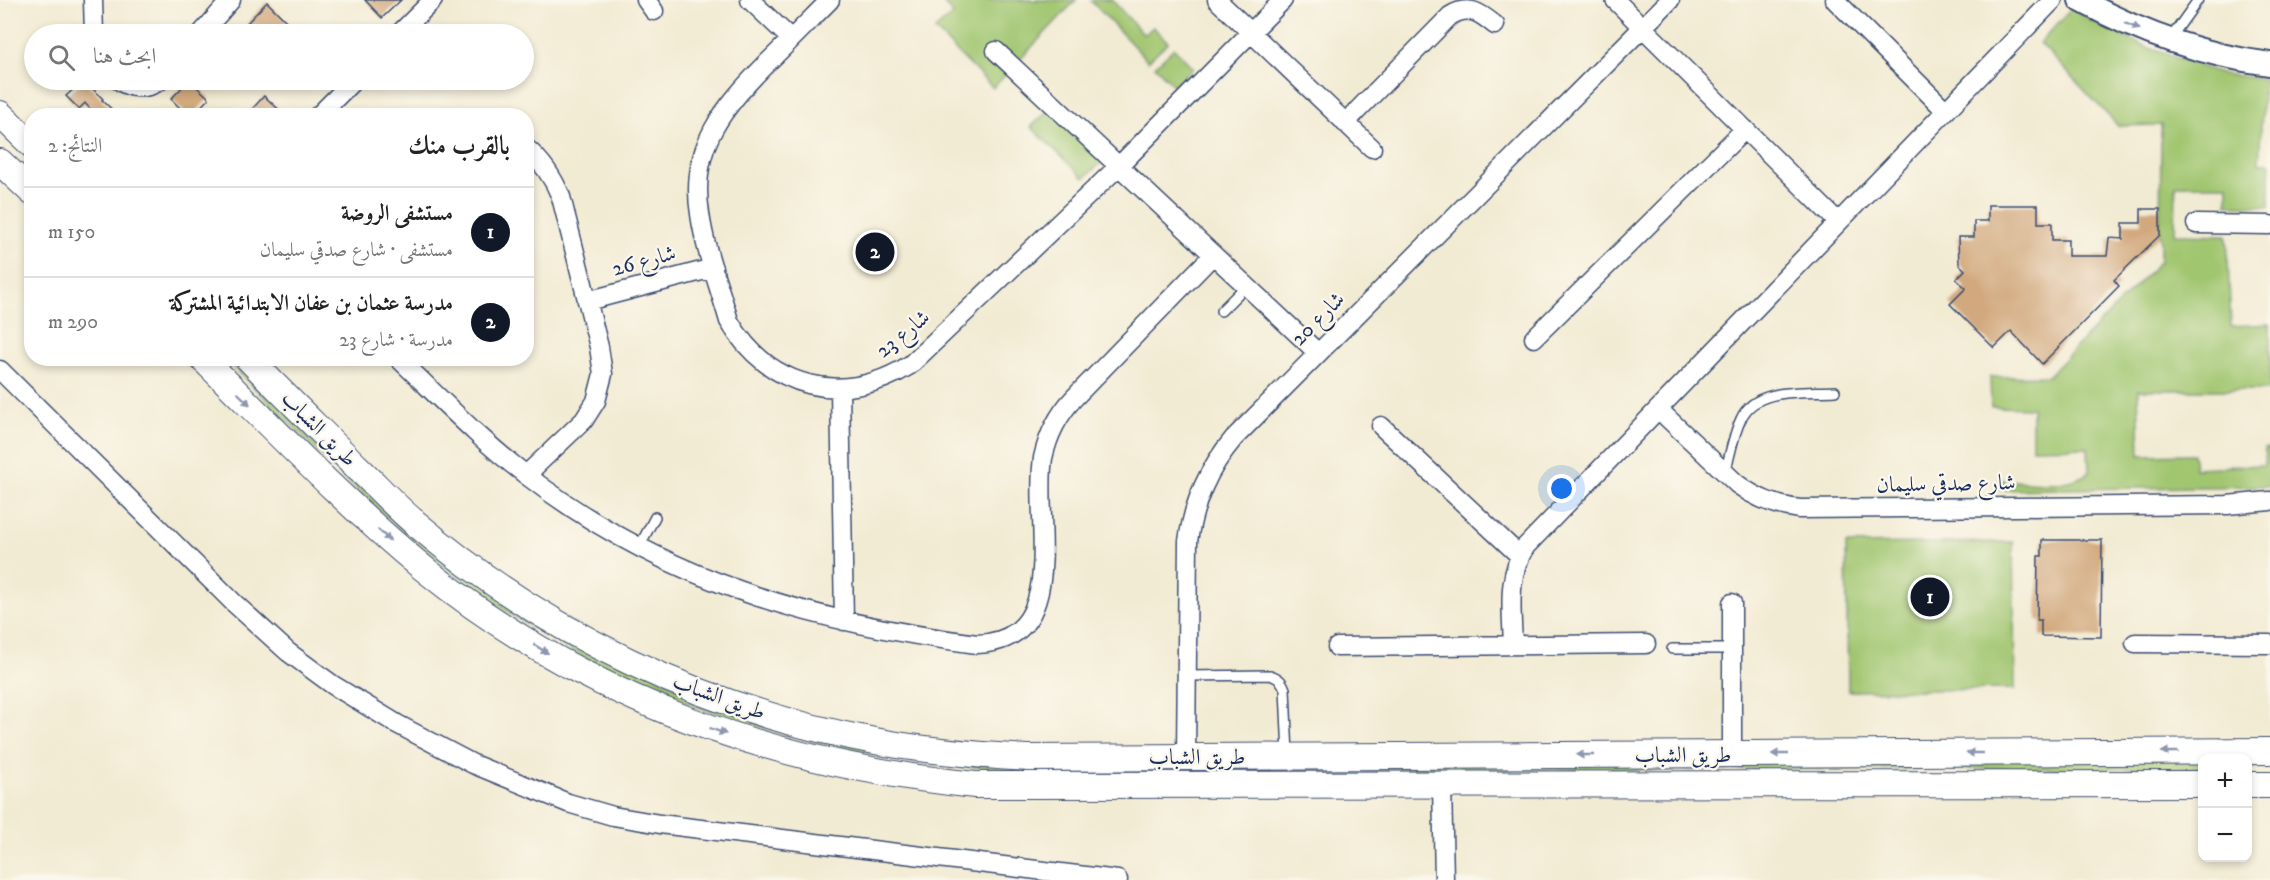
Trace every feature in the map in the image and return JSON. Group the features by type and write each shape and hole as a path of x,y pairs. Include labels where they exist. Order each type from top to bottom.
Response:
{"main road":[{"path":"0,114 24,137"},
{"path":"0,162 24,184"},
{"name":"طريق الشباب","path":"210,366 388,539 464,599 544,652 586,675 649,704 725,734 823,762 903,777 975,785 2198,784"},
{"name":"طريق الشباب","path":"256,366 410,519 520,601 559,624 620,657 682,685 735,704 824,730 925,750 1028,758 2270,751"},
{"path":"2252,784 2270,785"}],"street":[{"path":"93,0 94,24"},
{"path":"210,24 231,0"},
{"path":"409,24 434,0"},
{"path":"750,0 791,39"},
{"name":"شارع 23","path":"830,0 726,107 705,148 698,197 702,229 729,321 736,334 756,357 781,374 813,386 840,388 864,386 880,381 910,365 1119,166 1283,0"},
{"path":"1217,0 1372,148"},
{"path":"1615,0 1838,222"},
{"name":"شارع 20","path":"1186,757 1188,541 1201,489 1221,454 1318,353 1670,0"},
{"path":"1835,0 1946,111"},
{"path":"1513,645 1512,578 1519,555 1526,546 2053,0"},
{"path":"2080,0 2132,27 2169,41 2220,56 2270,64"},
{"path":"1345,123 1450,16 1462,10 1476,11 1495,25"},
{"path":"996,51 1318,353"},
{"path":"326,108 344,90"},
{"path":"1534,338 1745,129"},
{"path":"526,475 584,420 596,401 602,381 602,360 561,197 548,170 534,156"},
{"path":"2196,224 2270,225"},
{"path":"406,366 465,424 526,475 591,521 639,548 697,576 772,603 844,621 899,633 988,644 1008,637 1026,623 1040,594 1043,460 1051,431 1057,419 1074,398 1213,255"},
{"name":"شارع 26","path":"587,301 713,268"},
{"path":"0,370 234,603 288,652 333,685 397,724 473,764 568,803 613,816 660,824 1118,880"},
{"path":"840,388 844,621"},
{"name":"شارع صدقي سليمان","path":"1658,409 1750,494 1780,507 1800,509 2227,506 2270,501"},
{"path":"1380,426 1519,555"},
{"path":"1732,603 1732,754"},
{"path":"2135,643 2270,644"},
{"path":"1337,647 1646,644"},
{"path":"1442,784 1444,880"}],"lane":[{"path":"2169,41 2198,0"},
{"path":"1221,311 1246,286"},
{"path":"1725,473 1741,417 1752,405 1771,394 1835,391"},
{"path":"639,548 655,517"},
{"path":"1672,649 1732,649"},
{"path":"1186,676 1270,675 1277,677 1286,689 1288,757"}],"green space":[{"path":"941,0 1076,0 993,88 935,30 953,14"},
{"path":"1090,0 1112,0 1144,35 1153,27 1168,42 1148,61"},
{"path":"2072,8 2095,23 2149,48 2223,74 2264,79 2259,163 2270,163 2270,206 2228,205 2228,185 2176,185 2175,234 2227,235 2231,326 2270,324 2270,390 2138,390 2140,455 2193,454 2195,468 2264,465 2265,448 2270,448 2270,486 1999,490 1999,480 2046,483 2070,481 2080,477 2089,472 2088,447 2032,448 2032,408 1991,407 1990,377 2048,376 2160,261 2161,125 2118,126 2040,43"},
{"path":"1174,48 1193,68 1174,86 1155,66"},
{"path":"1050,109 1103,161 1084,178 1031,127"},
{"path":"232,366 252,366 402,517 665,681 940,753 2198,756 2198,769 1692,769 1172,774 976,767 875,754 775,732 726,717 677,700 585,658 511,614 451,572 351,484"},
{"path":"2013,542 2015,689 1848,691 1846,544"},
{"path":"2252,756 2270,756 2270,766 2252,768"}],"building":[{"path":"365,0 401,0 382,18"},
{"path":"267,2 288,23 248,24"},
{"path":"73,90 94,90 110,108 89,108 85,103 78,108 66,96"},
{"path":"180,90 200,90 209,98 200,108 180,108 171,99"},
{"path":"264,96 277,108 253,108"},
{"path":"1988,205 2038,205 2038,223 2052,223 2052,240 2068,240 2068,256 2107,256 2109,238 2123,239 2123,223 2141,223 2141,209 2160,209 2160,235 2114,280 2119,286 2042,364 2011,331 1994,348 1950,304 1966,288 1956,279 1965,270 1959,264 1958,237 1974,237 1974,221 1988,221"},
{"path":"2042,540 2102,540 2101,637 2041,636 2041,620 2037,620 2038,556 2042,556"}],"place":[{"name":"مدرسة عثمان بن عفان الابتدائية المشتركة","path":"875,252"},
{"name":"مستشفى الروضة","path":"1930,597"}]}
